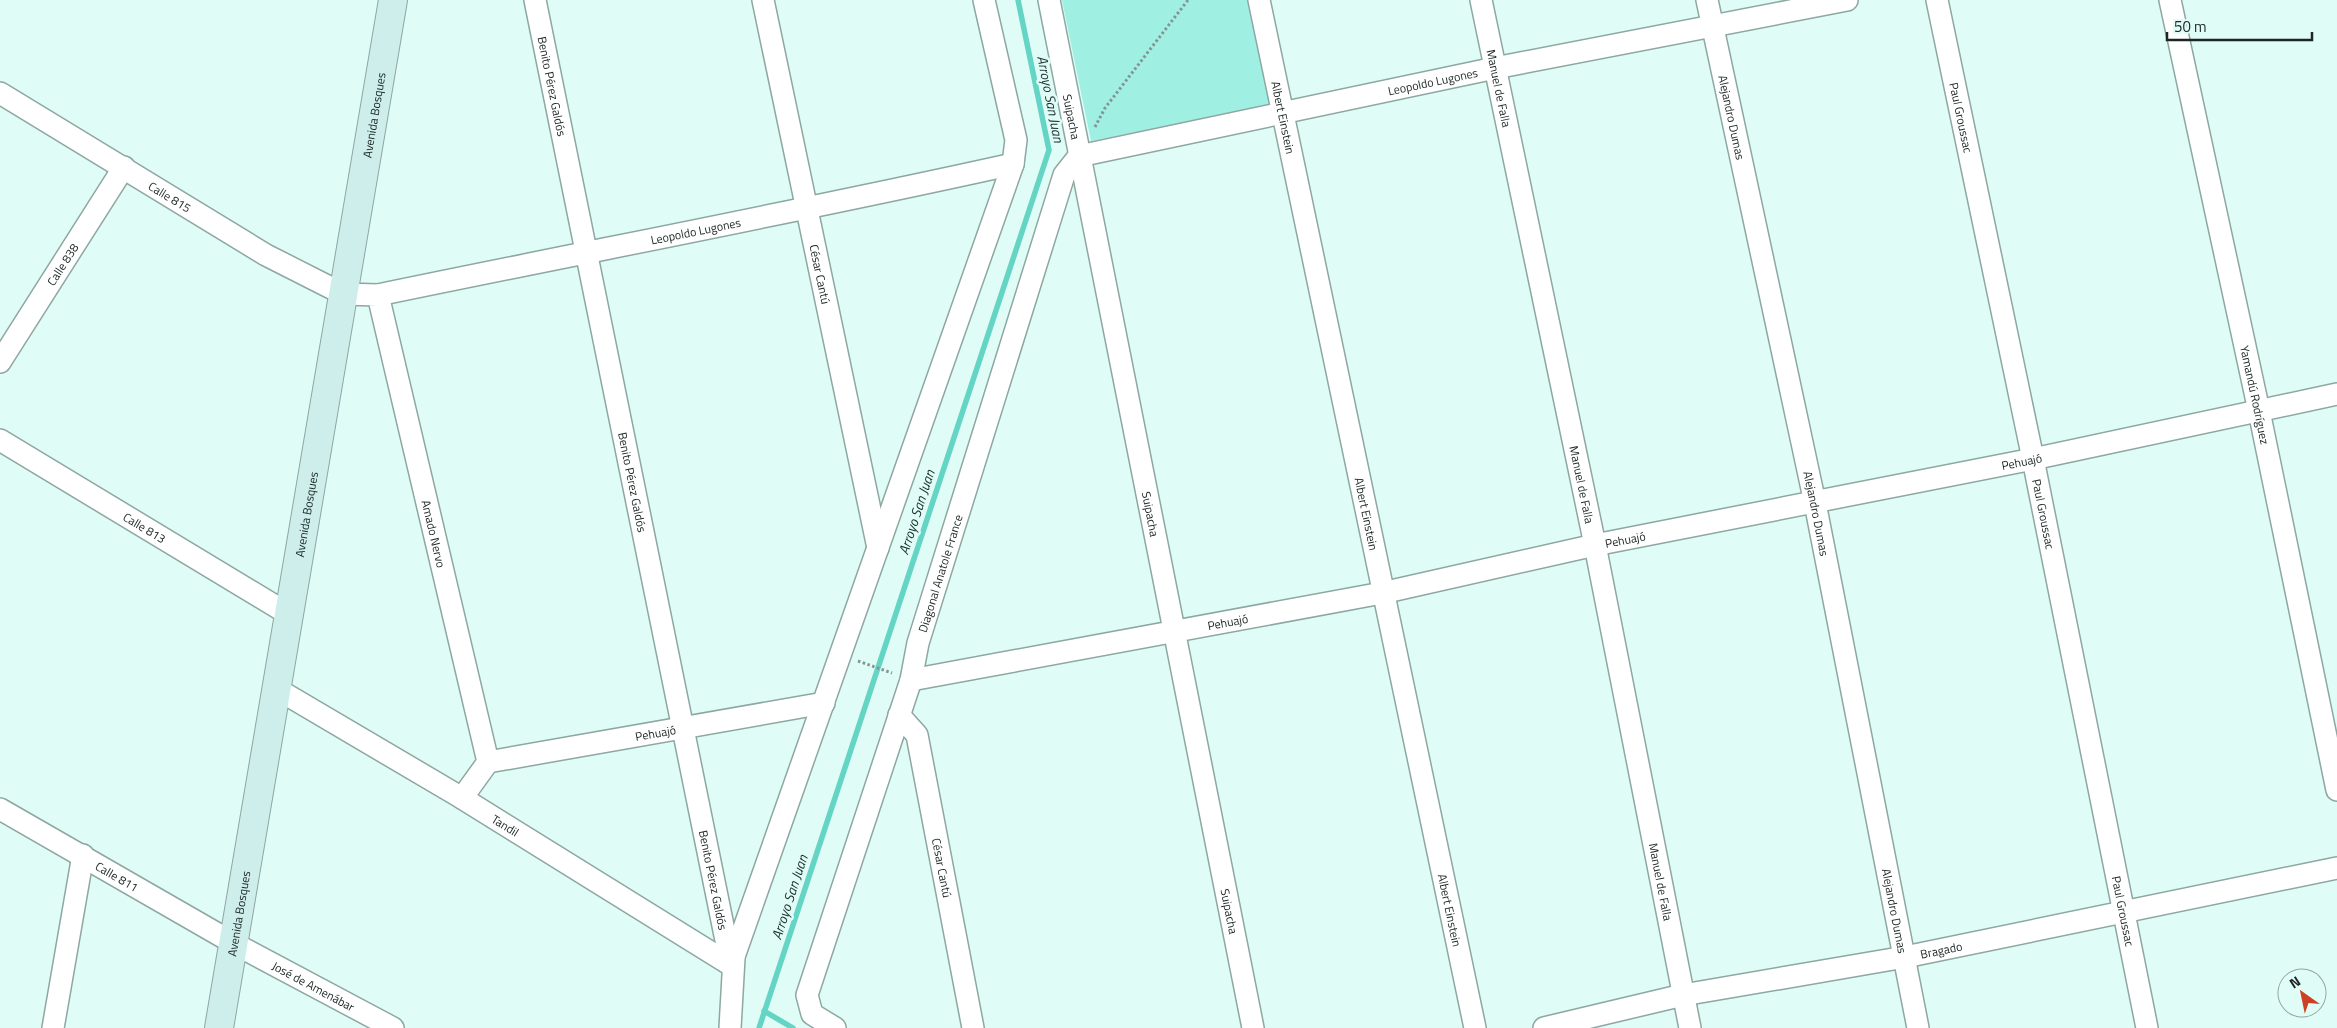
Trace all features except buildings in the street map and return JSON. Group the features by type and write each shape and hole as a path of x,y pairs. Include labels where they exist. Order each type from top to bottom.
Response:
{"main road":[{"name":"Avenida Bosques","path":"219,1028 393,0"}],"street":[{"name":"Benito Pérez Galdós","path":"535,0 733,962 730,1028"},
{"name":"César Cantú","path":"762,0 878,548"},
{"path":"733,962 1013,164 1016,140 984,0"},
{"name":"Suipacha","path":"1049,0 1253,1028"},
{"name":"Albert Einstein","path":"1260,0 1382,593 1475,1028"},
{"name":"Manuel de Falla","path":"1481,0 1595,545 1690,1028"},
{"name":"Alejandro Dumas","path":"1707,0 1815,504 1918,1028"},
{"name":"Leopoldo Lugones","path":"1079,156 1495,68 1847,0"},
{"name":"Paul Groussac","path":"1937,0 2033,459 2147,1028"},
{"name":"Yamandú Rodríguez","path":"2170,0 2259,411 2337,790"},
{"name":"Calle 815","path":"0,93 266,255 343,294"},
{"name":"Diagonal Anatole France","path":"834,1028 812,1014 807,995 899,715 903,677 918,643 1064,175 1079,156"},
{"name":"Leopoldo Lugones","path":"378,295 806,210 1013,164"},
{"name":"Calle 838","path":"0,362 124,167"},
{"path":"343,294 378,295"},
{"name":"Amado Nervo","path":"378,295 488,762"},
{"name":"Pehuajó","path":"903,677 1174,632 1382,593 1595,545 1815,504 2337,394"},
{"name":"Calle 813","path":"0,440 290,615"},
{"name":"Tandil","path":"277,689 462,798 733,962"},
{"name":"Pehuajó","path":"488,762 824,703"},
{"name":"César Cantú","path":"899,715 917,735 973,1028"},
{"path":"462,798 488,762"},
{"name":"Calle 811","path":"0,809 83,855 234,944"},
{"path":"53,1028 83,855"},
{"name":"Bragado","path":"1544,1028 1682,995 1905,957 2337,868"},
{"name":"José de Amenábar","path":"234,944 393,1028"}],"path":[{"path":"1079,156 1105,108 1188,0"},
{"path":"871,666 903,677"}],"green space":[{"path":"1062,0 1247,0 1270,105 1091,141"}],"waterway":[{"name":"Arroyo San Juan","path":"759,1028 1049,150 1018,0"},
{"path":"764,1011 793,1028"}]}
